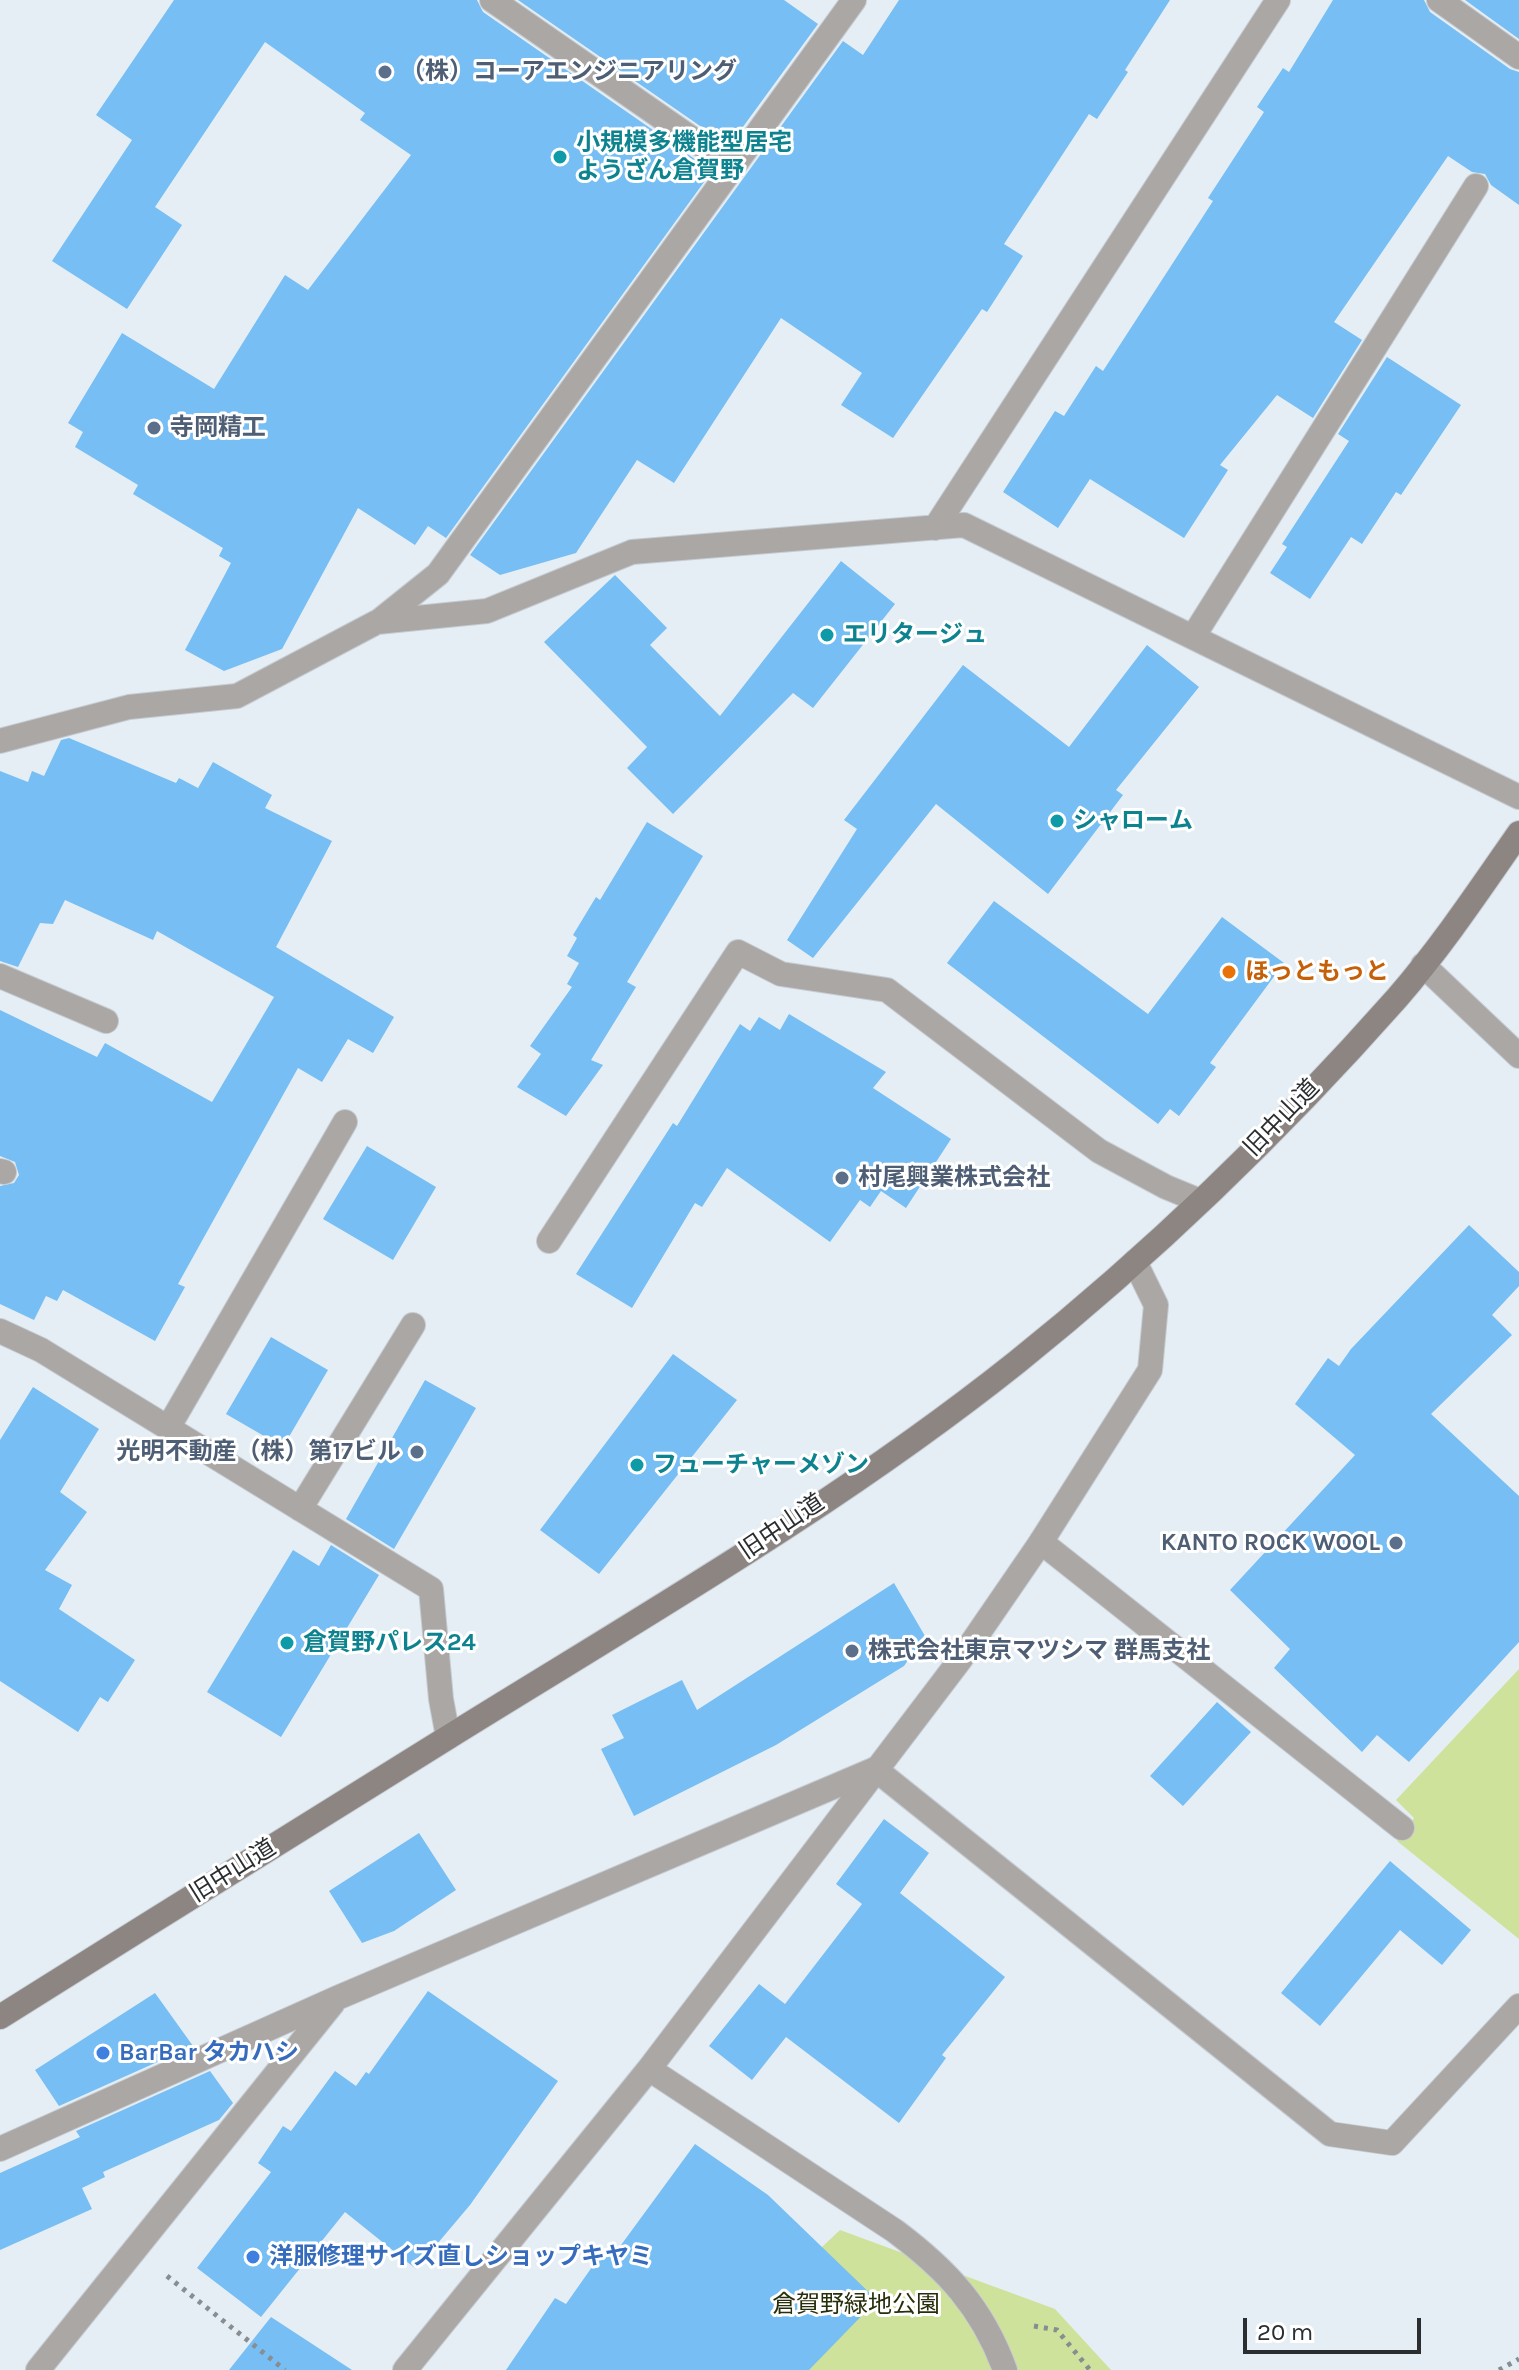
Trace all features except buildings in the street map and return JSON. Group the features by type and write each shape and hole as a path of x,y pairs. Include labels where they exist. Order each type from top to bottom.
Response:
{"main road":[{"name":"旧中山道","path":"0,2017 675,1599 885,1459 1015,1363 1135,1262 1272,1130 1398,996 1474,899 1519,833"}],"street":[{"path":"492,0 733,167"},
{"path":"0,741 129,707 237,696 377,622 438,574 854,0"},
{"path":"935,528 1278,0"},
{"path":"1439,0 1519,57"},
{"path":"1193,637 1476,186"},
{"path":"377,622 487,611 632,552 964,525 1519,797"},
{"path":"549,1241 738,952 781,974 887,990 1099,1151 1166,1187 1200,1201"},
{"path":"1423,965 1519,1056"},
{"path":"0,976 106,1021"},
{"path":"168,1428 345,1122"},
{"path":"405,2370 649,2069 960,1660 1041,1542 1150,1370 1156,1305 1135,1262"},
{"path":"300,1509 413,1325"},
{"path":"0,1331 41,1350 431,1589 441,1699 448,1737"},
{"path":"1041,1542 1402,1828"},
{"path":"0,2149 337,1998 875,1769"},
{"path":"875,1769 1330,2134 1392,2143 1519,2006"},
{"path":"38,2370 337,1998"},
{"path":"649,2069 931,2258 956,2283 982,2317 1005,2370"}],"path":[{"path":"134,2250 285,2370"},
{"path":"1499,2370 1519,2359"}],"green space":[{"path":"1519,1669 1519,1939 1397,1841 1414,1818 1396,1800"},
{"name":"倉賀野緑地公園","path":"840,2230 1055,2309 1111,2370 691,2370"}],"place":[{"name":"（株）コーアエンジニアリング","path":"385,72"},
{"name":"小規模多機能型居宅 ようざん倉賀野","path":"560,157"},
{"name":"寺岡精工","path":"154,428"},
{"name":"エリタージュ","path":"827,635"},
{"name":"シャローム","path":"1057,821"},
{"name":"ほっともっと","path":"1229,972"},
{"name":"村尾興業株式会社","path":"842,1178"},
{"name":"光明不動産（株）第17ビル","path":"417,1452"},
{"name":"フューチャーメゾン","path":"637,1465"},
{"name":"KANTO ROCK WOOL","path":"1396,1543"},
{"name":"倉賀野パレス24","path":"287,1643"},
{"name":"株式会社東京マツシマ 群馬支社","path":"852,1651"},
{"name":"BarBar タカハシ","path":"103,2053"},
{"name":"洋服修理サイズ直しショップキヤミ","path":"253,2257"}]}
